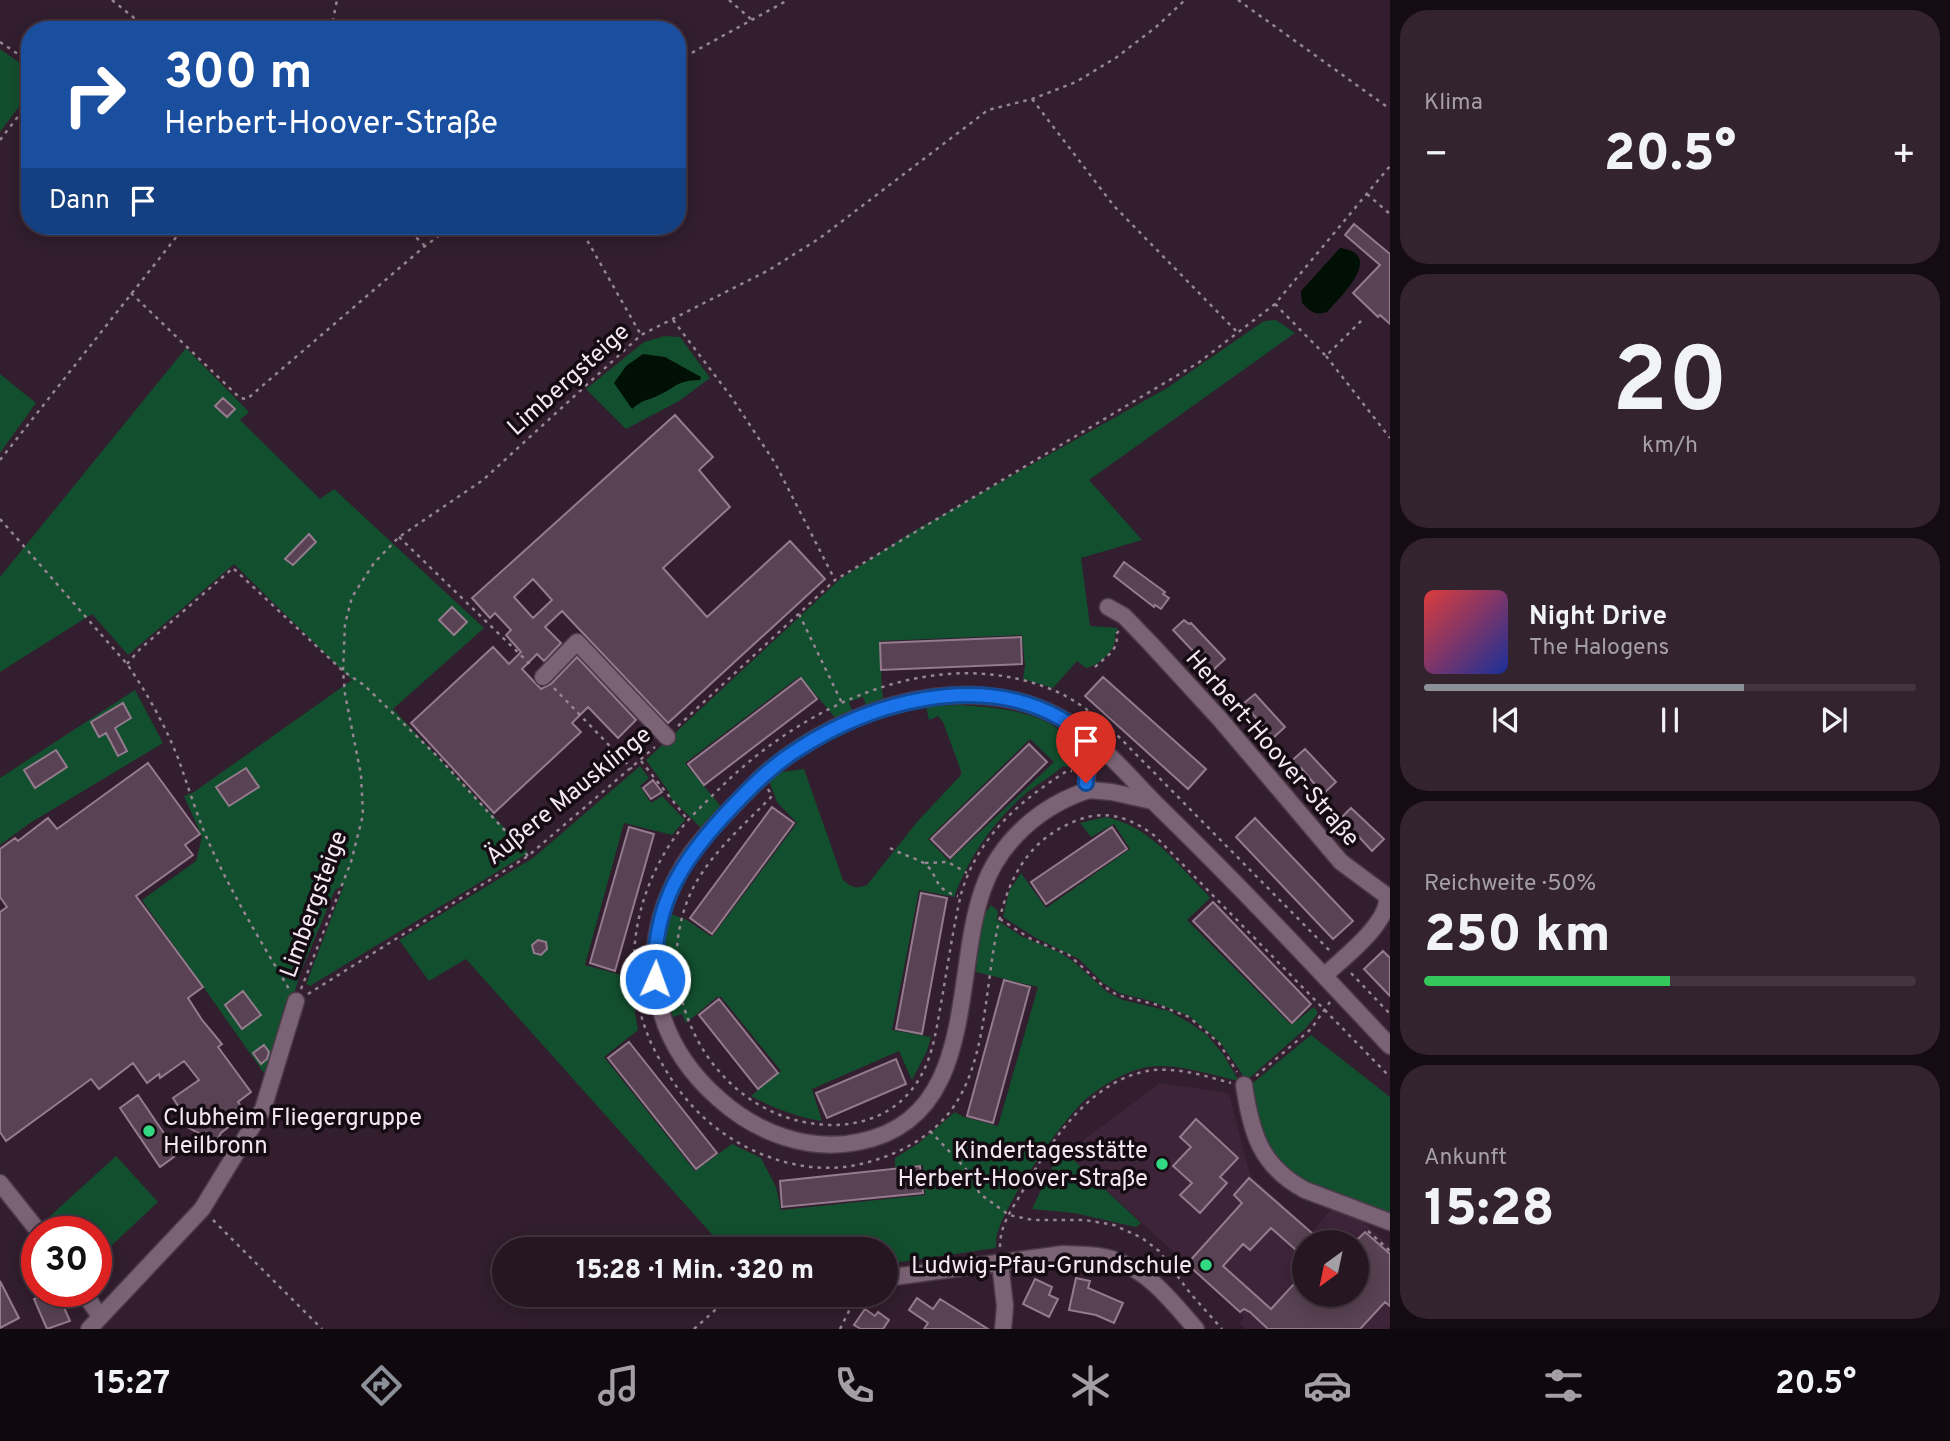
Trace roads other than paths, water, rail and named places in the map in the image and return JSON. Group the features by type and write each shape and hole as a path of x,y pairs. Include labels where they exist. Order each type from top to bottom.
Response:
{"street":[{"name":"Herbert-Hoover-Straße","path":"1108,607 1124,616 1150,642 1229,729 1341,862 1387,896 1385,924 1324,976"},
{"path":"543,677 577,642 667,737"},
{"path":"1102,751 1090,763 1087,782 1033,820 1006,846 992,869 978,908 956,1034 945,1070 932,1095 914,1114 892,1130 867,1141 828,1145 806,1143 758,1127 721,1101 683,1060 663,1022 658,1003 654,962 658,929 673,885 696,847 762,777 797,750 849,722 896,705 943,697 988,696 1030,705 1060,718 1102,751 1250,896 1390,1046"},
{"path":"1087,782 1154,802"},
{"path":"89,1329 202,1209 263,1109 296,1001"},
{"path":"1244,1085 1248,1115 1256,1141 1273,1166 1292,1183 1390,1222"},
{"path":"0,1183 26,1216"},
{"path":"898,1277 1063,1254 1115,1259 1128,1265 1160,1290 1196,1329"},
{"path":"1000,1263 1005,1306 1003,1329"},
{"path":"94,1307 100,1316"}],"place":[{"name":"Clubheim Fliegergruppe Heilbronn","path":"149,1131"},
{"name":"Kindertagesstätte Herbert-Hoover-Straße","path":"1162,1164"},
{"name":"Ludwig-Pfau-Grundschule","path":"1206,1265"}]}
